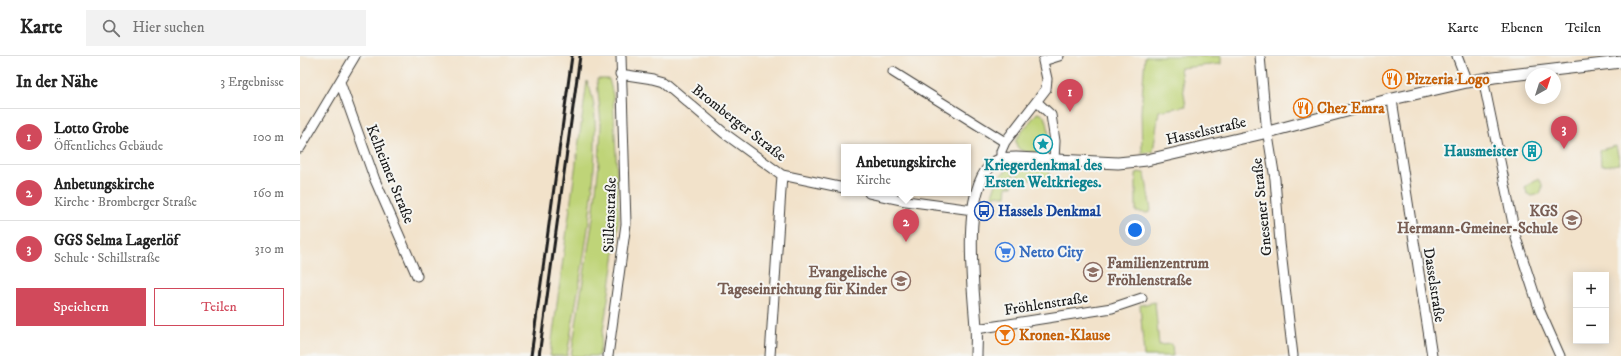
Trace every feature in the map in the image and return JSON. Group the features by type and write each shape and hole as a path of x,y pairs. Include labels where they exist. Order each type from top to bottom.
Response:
{"street":[{"path":"300,148 355,56"},
{"name":"Süllenstraße","path":"608,356 626,224 620,74 621,56"},
{"path":"976,356 976,329 971,269 973,210 978,190 986,172 993,163 1001,159 1001,152 1005,142 1037,102 1047,84 1042,59 1059,56"},
{"name":"Gnesener Straße","path":"1260,56 1293,356"},
{"path":"1457,56 1467,82"},
{"name":"Hasselsstraße","path":"1001,159 1016,158 1118,163 1143,161 1268,132 1467,82 1620,61"},
{"path":"893,72 1005,142"},
{"name":"Bromberger Straße","path":"620,74 653,78 664,82 724,133 782,175 841,187"},
{"path":"1483,79 1516,238 1540,311 1560,356"},
{"name":"Kelheimer Straße","path":"340,82 375,180 417,276"},
{"name":"Dasselstraße","path":"1392,100 1432,356"},
{"path":"1037,102 1052,115 1055,141 1054,160"},
{"path":"770,356 782,175"},
{"path":"882,196 906,201 973,210"},
{"name":"Fröhlenstraße","path":"976,329 1112,308 1142,298"}],"green space":[{"path":"1145,56 1221,56 1221,64 1180,68 1186,106 1159,111 1153,152 1142,153 1141,112"},
{"path":"597,79 609,79 613,95 619,216 613,269 599,356 571,356 593,218 599,163 601,125"},
{"path":"587,81 594,106 595,123 594,176 588,228 567,356 550,356"},
{"path":"1037,113 1045,117 1047,121 1049,146 1044,152 1025,152 1018,148 1016,139"},
{"path":"1616,146 1620,164 1601,166 1600,150"},
{"path":"1013,167 1014,178 1012,186 1007,186 1006,196 992,195 1001,175"},
{"path":"1017,168 1049,168 1049,182 1017,178"},
{"path":"1138,172 1145,174 1151,210 1149,213 1136,212 1136,175"},
{"path":"1538,179 1542,184 1542,190 1540,194 1532,196 1527,193 1525,187"},
{"path":"1155,302 1159,345 1172,344 1173,356 1144,356 1140,305"}],"railway":[{"path":"531,356 572,56"},
{"path":"539,356 580,56"}],"place":[{"name":"Pizzeria Logo","path":"1392,79"},
{"name":"Chez Emra","path":"1303,108"},
{"name":"Lotto Grobe","path":"1070,112"},
{"name":"Kriegerdenkmal des Ersten Weltkrieges.","path":"1043,144"},
{"name":"GGS Selma Lagerlöf","path":"1564,149"},
{"name":"Hausmeister","path":"1532,151"},
{"name":"Hassels Denkmal","path":"984,211"},
{"name":"KGS Hermann-Gmeiner-Schule","path":"1572,220"},
{"name":"Anbetungskirche","path":"906,242"},
{"name":"Netto City","path":"1005,252"},
{"name":"Familienzentrum Fröhlenstraße","path":"1093,272"},
{"name":"Evangelische Tageseinrichtung für Kinder","path":"901,281"},
{"name":"Kronen-Klause","path":"1005,335"}]}
